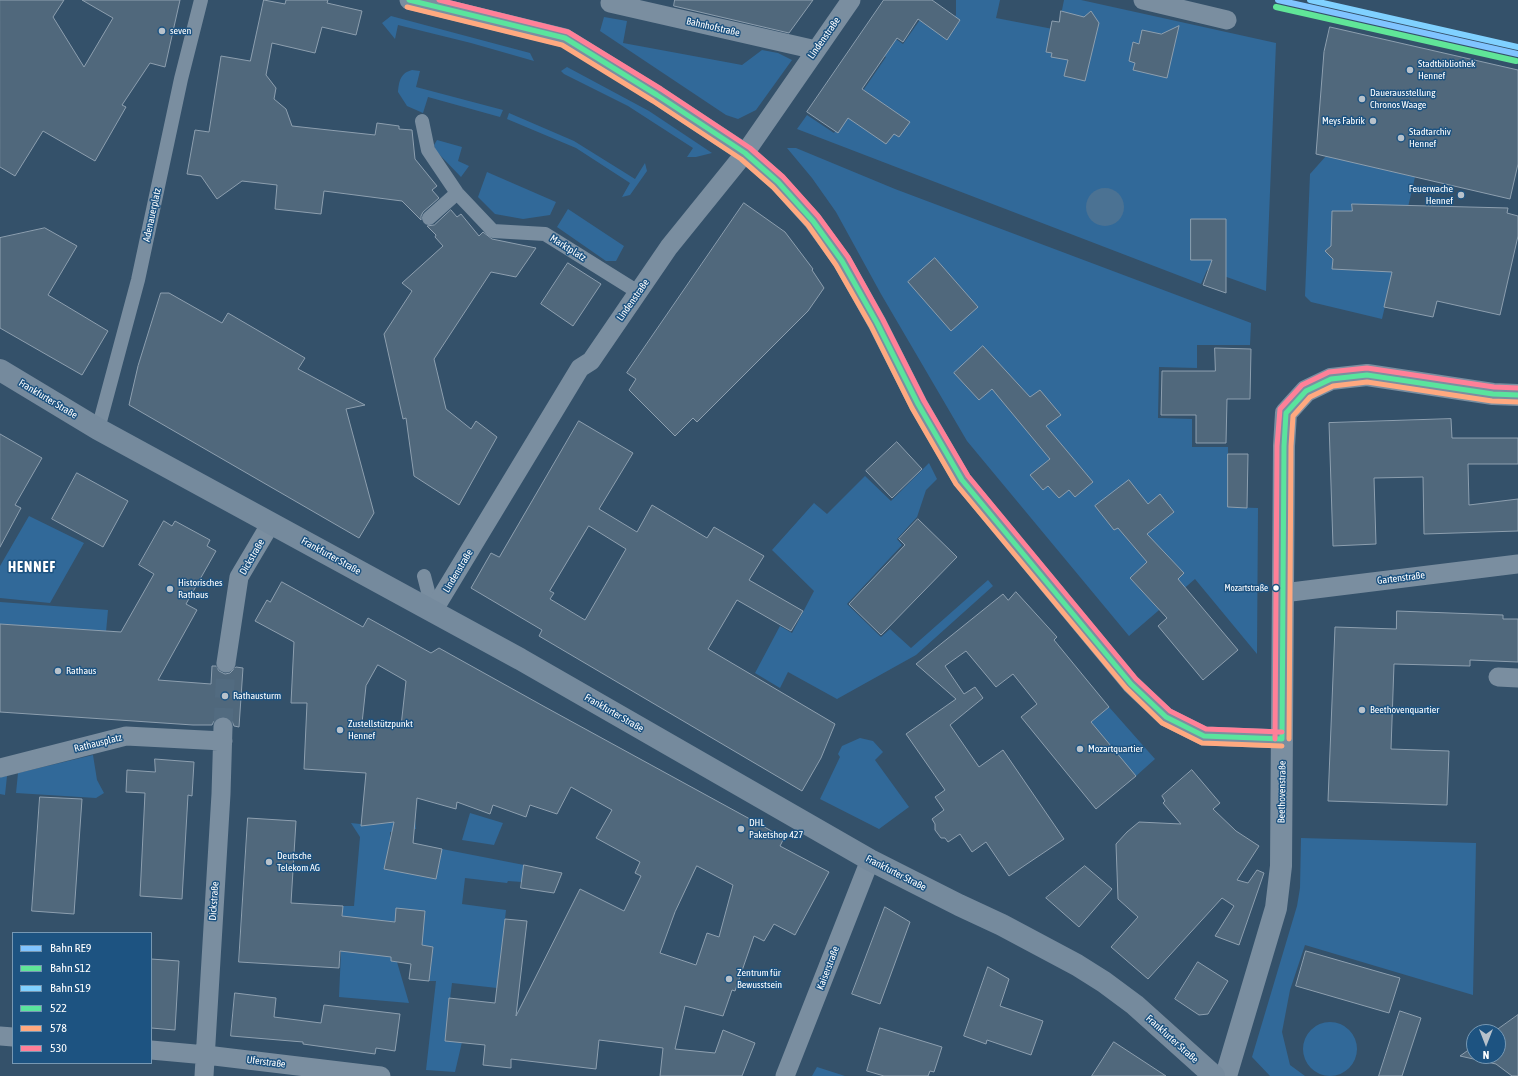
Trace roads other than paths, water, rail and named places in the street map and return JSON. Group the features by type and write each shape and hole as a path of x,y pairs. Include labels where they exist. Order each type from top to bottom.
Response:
{"main road":[{"name":"Frankfurter Straße","path":"0,370 98,429 531,665 870,860 1002,925 1098,977 1134,1005 1214,1076"}],"street":[{"name":"Adenauerplatz","path":"98,429 138,280 181,80 201,0"},
{"path":"409,0 565,38 657,95 744,153 778,182 813,221 842,261 877,323 918,404 962,480 1131,684 1166,717 1204,736 1282,739"},
{"name":"Lindenstraße","path":"433,611 580,368 591,361 669,247 744,153 851,0"},
{"path":"1143,0 1227,20"},
{"name":"Bahnhofstraße","path":"610,3 816,50"},
{"name":"Marktplatz","path":"422,121 428,150 457,193 493,231 545,234 638,292"},
{"path":"429,218 457,193"},
{"name":"Beethovenstraße","path":"1226,1076 1276,908 1280,866 1284,446 1286,413 1306,391 1331,379 1367,375 1493,394 1518,395"},
{"name":"Dickstraße","path":"226,663 240,577 272,523"},
{"name":"Gartenstraße","path":"1283,593 1518,564"},
{"path":"424,576 433,611"},
{"path":"1498,677 1518,678"},
{"name":"Dickstraße","path":"204,1076 221,794 223,734"},
{"name":"Rathausplatz","path":"0,768 126,736 223,734"},
{"name":"Kaiserstraße","path":"785,1076 870,860"},
{"path":"0,1036 12,1037"},
{"name":"Uferstraße","path":"152,1050 381,1076"}],"tunnel":[{"path":"223,727 226,663"}],"rail line":[{"name":"RE9","path":"1278,0 1518,54"},
{"name":"S19","path":"1310,0 1518,47"},
{"name":"S12","path":"1276,7 1516,61"}],"place":[{"name":"seven","path":"162,31"},
{"name":"Stadtbibliothek Hennef","path":"1410,70"},
{"name":"Dauerausstellung Chronos Waage","path":"1362,99"},
{"name":"Meys Fabrik","path":"1373,121"},
{"name":"Stadtarchiv Hennef","path":"1401,138"},
{"name":"Feuerwache Hennef","path":"1461,195"},
{"name":"Mozartstraße","path":"1276,588"},
{"name":"Historisches Rathaus","path":"170,589"},
{"name":"Rathaus","path":"58,671"},
{"name":"Rathausturm","path":"225,696"},
{"name":"Beethovenquartier","path":"1362,710"},
{"name":"Zustellstützpunkt Hennef","path":"340,730"},
{"name":"Mozartquartier","path":"1080,749"},
{"name":"DHL Paketshop 427","path":"741,829"},
{"name":"Deutsche Telekom AG","path":"269,862"},
{"name":"Zentrum für Bewusstsein","path":"729,979"}],"district":[{"name":"HENNEF","path":"32,568"}]}
